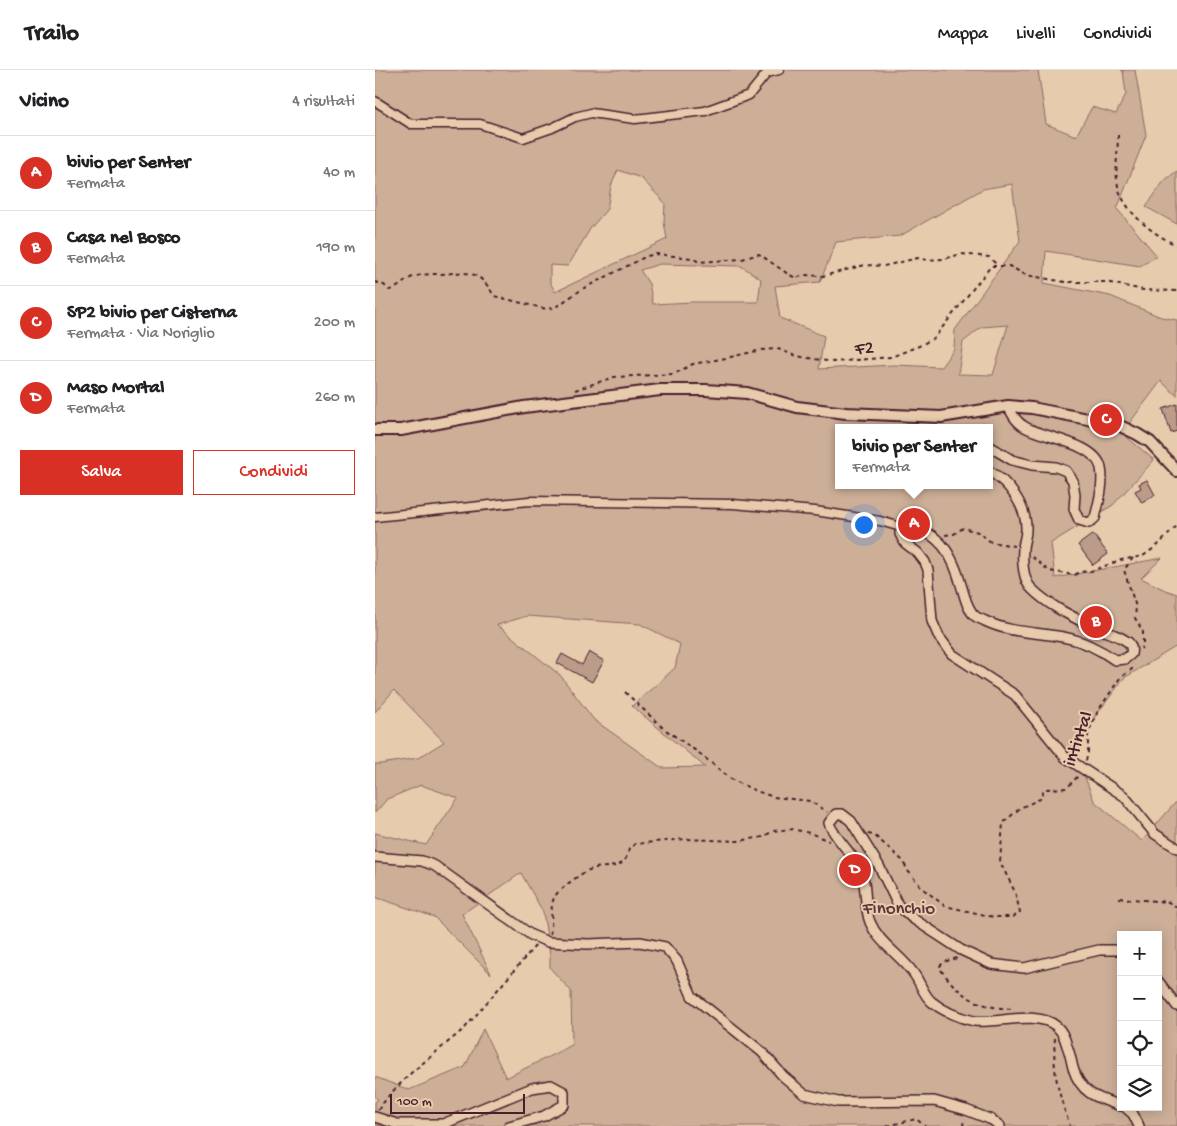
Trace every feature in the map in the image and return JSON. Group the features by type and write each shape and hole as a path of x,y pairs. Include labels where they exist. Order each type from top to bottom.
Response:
{"main road":[{"path":"375,430 401,430 523,407 660,390 706,390 747,393 797,408 890,416 941,417 1008,406 1031,408 1118,426 1137,434 1150,442 1177,471"}],"street":[{"path":"375,102 411,124 480,124 523,138 553,128 575,116 591,113 635,119 705,111 749,95 767,73 779,70"},
{"path":"993,448 1012,460 1032,465 1057,467 1066,471 1073,481 1075,509 1079,520 1089,523 1095,518 1102,485 1101,466 1092,453 1025,427 1015,419 1008,406"},
{"path":"375,517 529,501 733,504 815,512 880,521 901,527 905,524 917,527 932,535 949,552 967,604 975,616 994,626 1019,632 1065,637 1103,651 1115,660 1125,659 1131,654 1132,648 1129,644 1042,599 1029,587 1023,568 1023,548 1027,530 1023,510 1009,488 993,474"},
{"path":"901,527 900,534 905,543 919,553 928,570 932,621 939,637 952,654 1015,695 1065,757 1124,796 1155,834 1177,848"},
{"path":"1117,950 1099,950 1024,968 991,964 961,950 912,918 898,905 879,866 851,821 842,814 836,814 829,823 831,829 844,844 861,873 866,909 874,930 881,940 913,972 930,1001 949,1012 974,1021 1029,1018 1056,1026 1063,1035 1075,1073 1084,1090 1098,1098 1117,1105"},
{"path":"375,857 422,861 435,866 531,935 548,942 588,944 640,942 665,947 677,961 691,996 762,1052 783,1076 805,1094 838,1102 934,1101 992,1120 1000,1126"},
{"path":"1162,985 1177,1006"},
{"path":"375,1115 397,1124 443,1124 532,1088 551,1085 563,1092 564,1105 544,1116 509,1126"},
{"path":"1130,1111 1139,1126"}],"path":[{"path":"1118,135 1117,168 1119,189 1128,207 1150,228 1177,245"},
{"path":"375,282 384,285 389,290 398,288 412,277 467,272 476,275 483,281 494,296 546,309 554,308 616,270 656,254 692,258 699,262 742,259 759,254 796,278 823,276 865,265 884,266 918,258 927,260 944,259 961,254 989,257 997,266 1009,266 1026,275 1065,282 1106,282 1143,290 1177,291"},
{"name":"F2","path":"571,392 614,377 674,374 693,364 761,350 778,350 796,356 823,361 851,361 891,357 934,338 991,266 1001,266"},
{"path":"932,535 954,534 963,528 978,532 991,542 1023,548 1049,571 1075,575 1079,572 1091,571 1121,560 1143,556 1157,546 1177,526"},
{"path":"1133,558 1124,570 1135,607 1135,618 1143,632 1143,645 1139,651"},
{"name":"intintal","path":"859,832 874,835 902,860 921,888 945,906 994,917 1013,917 1020,912 1015,892 1000,862 1003,823 1020,808 1040,799 1045,788 1067,788 1083,770 1088,752 1087,733 1098,711 1119,678 1132,669 1135,657"},
{"path":"625,692 663,728 731,778 774,797 811,801 824,809 832,818"},
{"path":"375,1115 390,1094 411,1073 465,1028 537,945 548,942 553,924 555,895 589,870 612,867 622,863 629,849 635,844 685,838 738,841 763,837 773,831 792,829 826,839 835,845 844,844"},
{"path":"1119,898 1168,902 1177,907"},
{"path":"961,958 944,962 939,968 951,985 976,1003 1000,1008 1019,1009 1029,1018"},
{"path":"1056,1026 1053,1054 1057,1086 1070,1126"},
{"path":"887,1126 916,1119 925,1126"}],"green space":[{"name":"Finonchio","path":"375,70 1038,70 1046,124 1076,136 1092,107 1116,114 1126,94 1123,71 1121,70 1135,70 1146,135 1117,209 1157,256 1140,266 1046,251 1044,283 1110,296 1161,317 1177,320 1177,396 1161,381 1122,433 1154,460 1113,505 1051,543 1055,578 1162,558 1141,578 1177,594 1177,646 1124,678 1073,746 1094,801 1142,841 1177,803 1177,1126 375,1126 375,1102 378,1100 375,1096 375,1077 409,1090 465,1067 483,1029 506,1078 572,1045 571,991 550,968 550,955 543,912 521,873 462,914 491,974 434,917 375,897 375,833 426,845 458,798 421,785 387,799 375,813 375,764 418,758 444,742 394,690 375,712","holes":["618,170 641,178 665,203 664,222 667,239 555,292 550,282 550,265 568,266 590,229 607,209 611,186","1012,184 1020,241 955,330 954,349 941,367 894,365 819,369 824,336 780,318 775,286 820,282 836,242 900,236 983,189","660,264 741,266 761,279 758,302 653,304 649,284 640,270","1008,325 993,375 958,374 963,342 982,327","527,616 640,624 680,644 675,668 632,706 705,767 662,768 594,720 560,675 497,625"]},
{"path":"1177,171 1177,224 1146,207 1164,181"}],"building":[{"path":"1177,404 1177,431 1171,433 1163,409"},
{"path":"1147,480 1155,495 1142,503 1135,491 1141,488 1139,484"},
{"path":"1093,534 1108,554 1093,565 1078,545"},
{"path":"589,652 604,661 592,682 557,663 562,654 582,665"}],"place":[{"name":"SP2 bivio per Cisterna","path":"1106,420"},
{"name":"bivio per Senter","path":"914,524"},
{"name":"Casa nel Bosco","path":"1096,622"},
{"name":"Maso Mortal","path":"855,870"}]}
